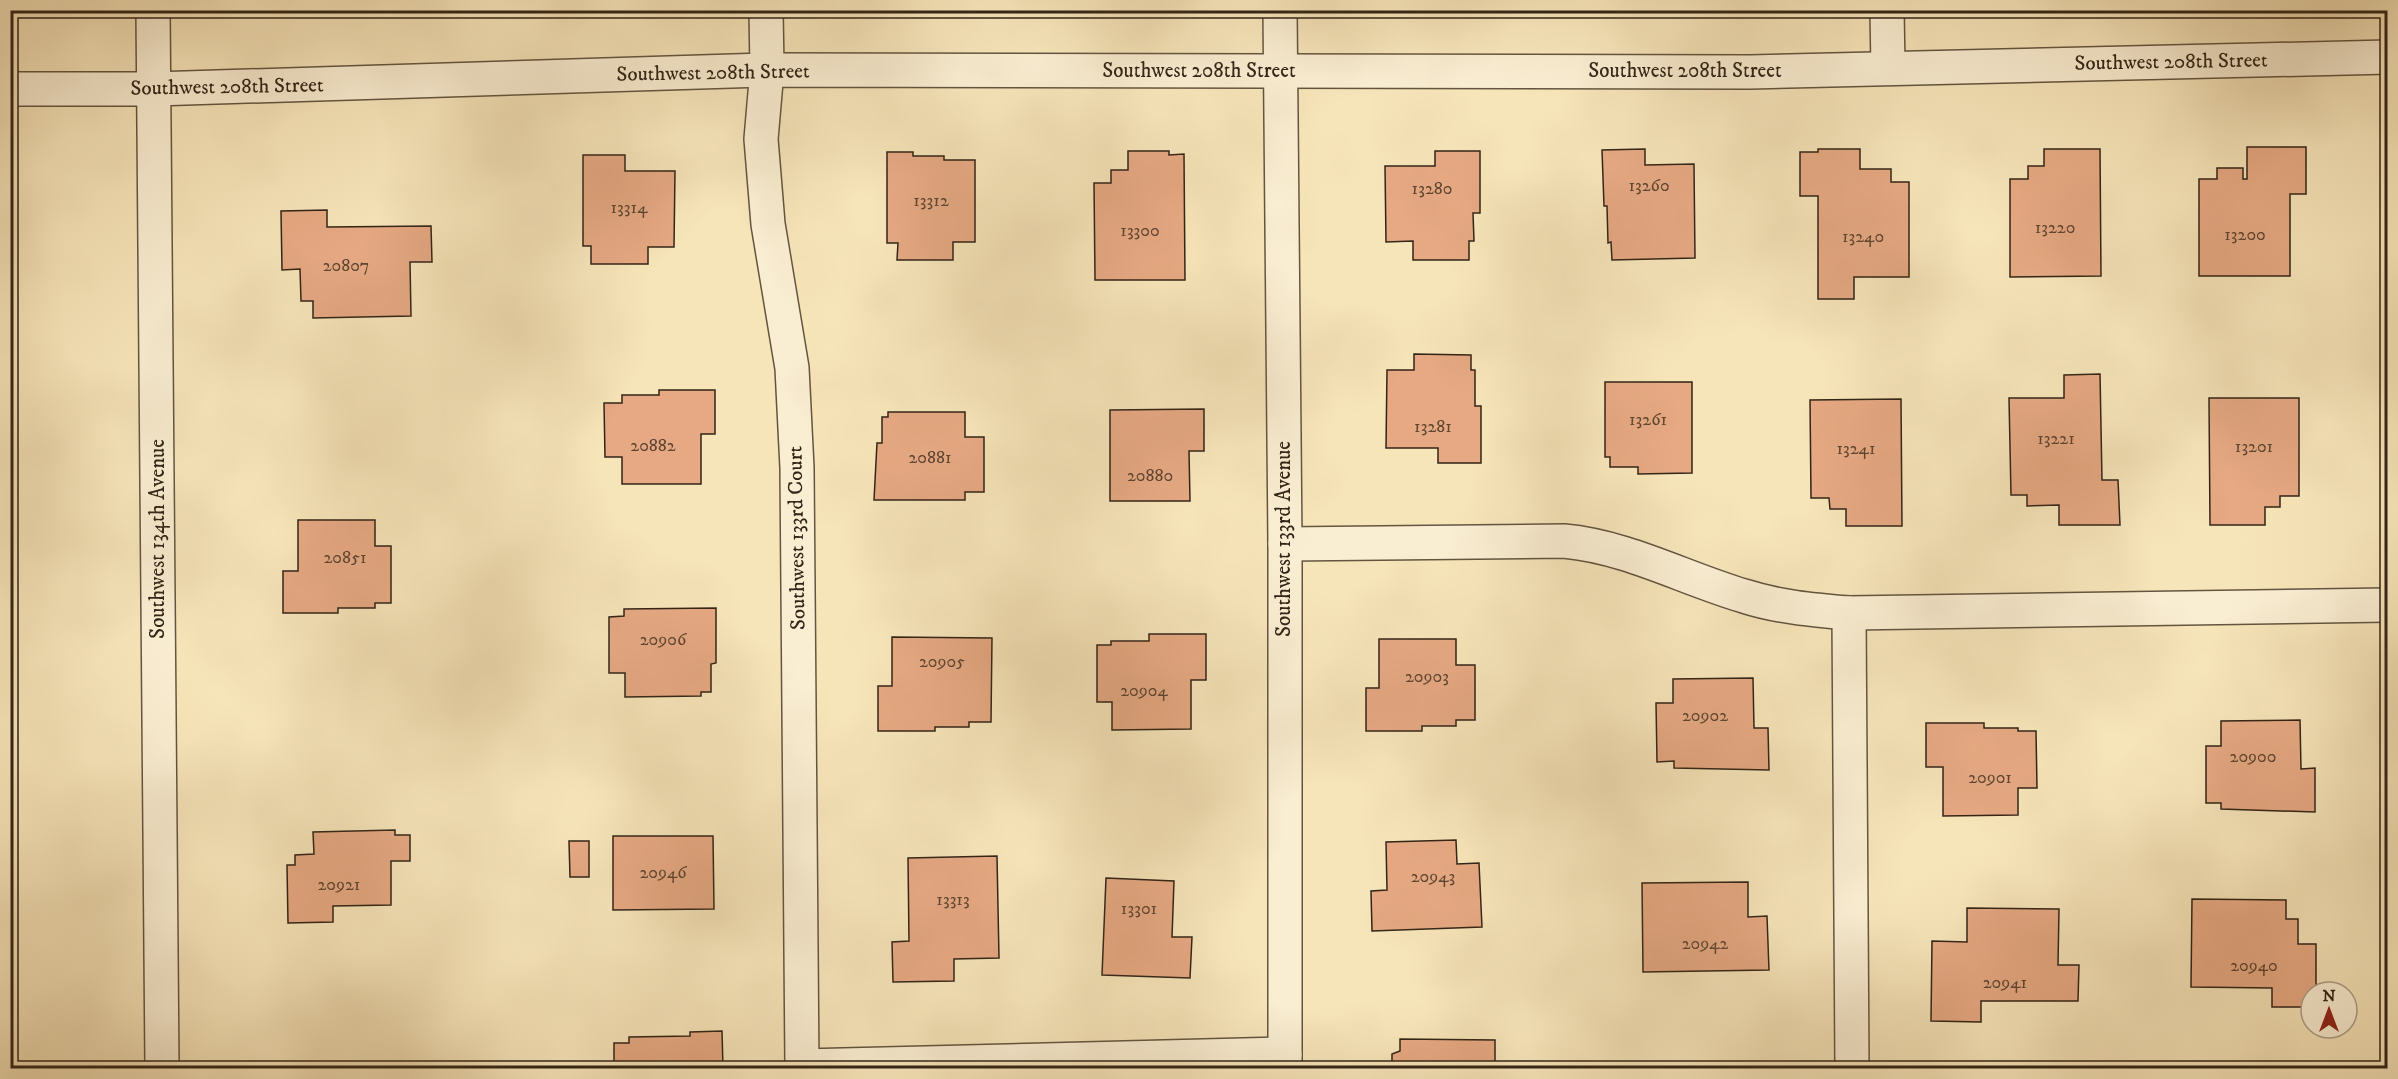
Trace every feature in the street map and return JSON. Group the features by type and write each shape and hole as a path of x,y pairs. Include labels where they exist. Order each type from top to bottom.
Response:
{"street":[{"name":"Southwest 134th Avenue","path":"153,10 162,1068"},
{"name":"Southwest 133rd Court","path":"766,10 767,70 760,139 768,224 792,368 797,468 802,1067"},
{"name":"Southwest 133rd Avenue","path":"1280,10 1285,544 1285,1061"},
{"path":"1887,10 1888,68"},
{"name":"Southwest 208th Street","path":"10,89 154,89 767,70 1750,72 2388,57"},
{"path":"1285,544 1564,541 1591,543 1632,555 1743,596 1775,604 1849,613 2388,605"},
{"path":"1849,613 1852,1068"},
{"path":"802,1067 1285,1061"}],"building":[{"path":"2247,147 2306,147 2306,194 2290,194 2290,276 2199,276 2199,179 2217,179 2217,168 2243,168 2243,179 2247,179"},
{"path":"1645,149 1645,165 1694,164 1695,258 1612,260 1611,242 1608,243 1607,206 1604,206 1602,150"},
{"path":"1818,149 1860,149 1860,169 1891,169 1891,182 1909,182 1909,277 1854,277 1854,299 1818,299 1818,196 1800,196 1800,152 1818,152"},
{"path":"2044,149 2100,149 2101,276 2010,277 2010,179 2028,179 2028,166 2044,166"},
{"path":"1128,151 1169,151 1169,155 1184,154 1185,280 1095,280 1094,183 1111,183 1111,170 1128,170"},
{"path":"1435,151 1480,151 1480,213 1473,213 1474,241 1469,241 1469,260 1413,260 1413,241 1386,242 1385,166 1435,166"},
{"path":"887,152 913,152 913,156 944,156 944,160 975,160 975,242 953,242 953,260 897,260 898,243 887,243"},
{"path":"583,155 625,155 625,171 675,171 674,247 648,247 648,264 591,264 591,246 583,246"},
{"path":"327,210 327,227 431,226 432,262 410,262 411,316 313,318 313,301 301,301 300,269 282,270 281,211"},
{"path":"1414,354 1471,355 1471,370 1475,370 1475,406 1481,406 1481,463 1438,463 1438,448 1386,448 1387,370 1414,370"},
{"path":"2100,374 2102,480 2118,480 2120,525 2059,525 2059,505 2027,506 2027,495 2011,495 2009,398 2064,398 2064,375"},
{"path":"1605,382 1692,382 1692,473 1638,474 1638,467 1610,467 1610,457 1605,457"},
{"path":"659,390 715,390 715,434 701,434 701,484 622,484 622,457 605,457 604,403 622,403 622,395 659,395"},
{"path":"2209,398 2299,398 2299,496 2280,496 2280,507 2265,507 2265,525 2210,525"},
{"path":"1901,399 1902,526 1846,526 1846,509 1830,509 1829,498 1811,498 1810,400"},
{"path":"1204,409 1204,451 1189,451 1190,501 1110,501 1110,410"},
{"path":"888,412 965,412 965,437 984,437 984,492 965,492 965,500 874,500 877,443 882,443 882,417 888,417"},
{"path":"298,520 375,520 375,546 391,546 391,603 375,603 375,608 338,608 338,613 283,613 283,571 298,571"},
{"path":"716,608 716,663 711,664 711,692 701,692 701,696 625,697 625,673 609,673 609,617 624,616 624,609"},
{"path":"1149,634 1206,634 1206,680 1191,680 1191,729 1112,730 1112,702 1097,702 1097,645 1111,645 1111,641 1149,641"},
{"path":"892,637 992,638 991,722 969,722 969,727 935,727 935,731 878,731 878,686 892,686"},
{"path":"1379,639 1456,639 1456,665 1475,665 1475,720 1456,720 1456,726 1422,726 1422,731 1366,731 1366,688 1379,688"},
{"path":"1753,678 1754,728 1768,728 1769,770 1674,768 1674,761 1657,762 1656,703 1673,703 1673,679"},
{"path":"2300,720 2301,769 2315,768 2315,812 2221,809 2221,803 2206,803 2206,746 2221,746 2221,721"},
{"path":"1926,723 1984,723 1984,728 2018,728 2018,731 2036,731 2037,788 2018,788 2018,815 1943,816 1943,767 1926,767"},
{"path":"395,830 395,835 410,835 410,861 391,861 391,905 333,906 333,922 288,923 287,865 295,865 295,855 314,854 313,832"},
{"path":"613,836 713,836 714,909 613,910"},
{"path":"1456,840 1457,864 1479,863 1482,927 1372,931 1371,891 1387,890 1386,842"},
{"path":"569,841 589,841 589,877 570,877"},
{"path":"997,856 999,958 954,959 954,981 893,982 892,942 909,941 908,858"},
{"path":"1106,878 1174,881 1172,937 1192,937 1190,978 1102,975"},
{"path":"1748,882 1748,917 1767,916 1769,970 1643,972 1642,883"},
{"path":"2192,899 2286,900 2286,919 2298,919 2298,944 2316,944 2316,980 2299,980 2299,1007 2272,1007 2272,988 2191,987"},
{"path":"1967,908 2059,909 2058,965 2079,965 2078,1001 1981,1001 1981,1022 1931,1021 1932,941 1967,942"},
{"path":"722,1031 723,1068 614,1068 614,1043 629,1043 629,1037 690,1036 690,1032"},
{"path":"1400,1039 1495,1040 1495,1068 1392,1068 1392,1054 1400,1051"}]}
